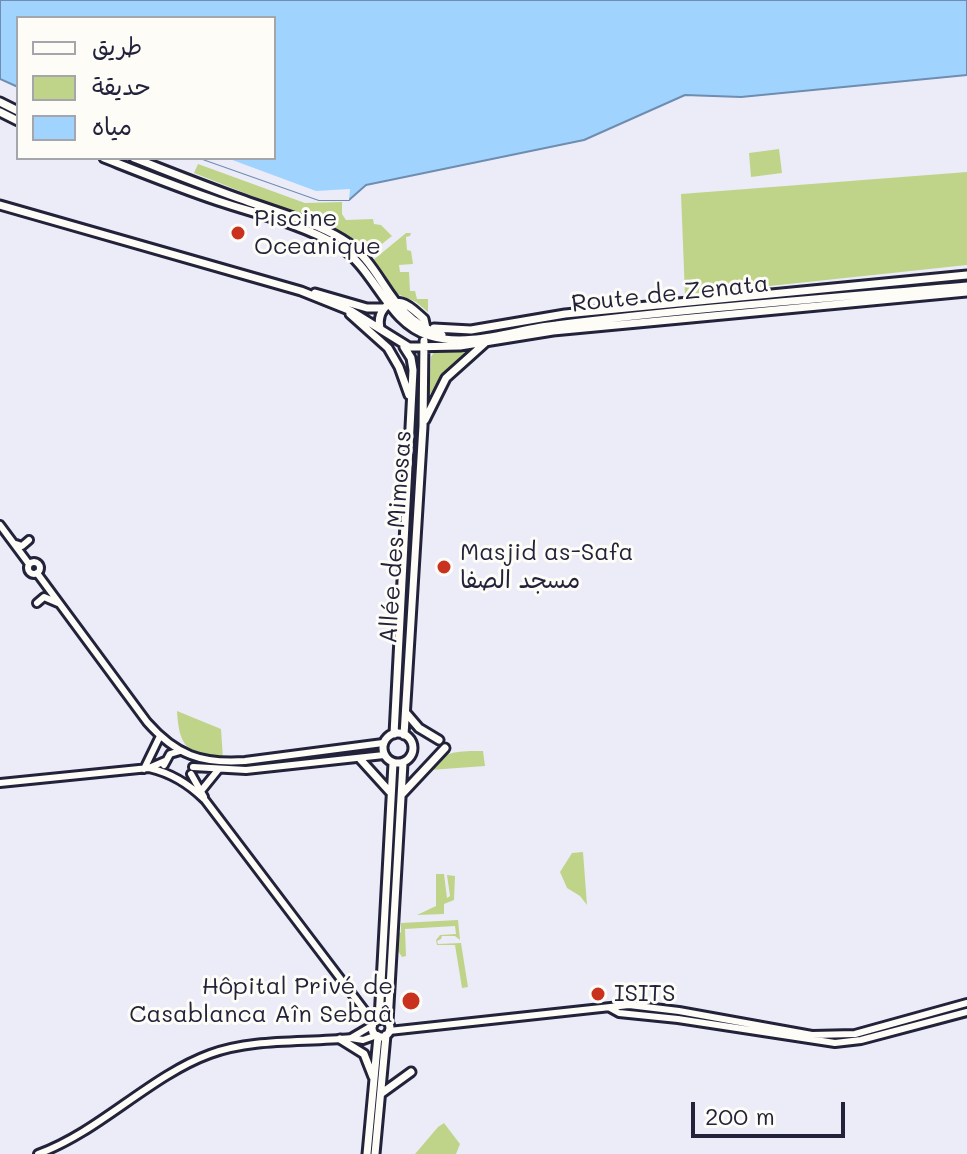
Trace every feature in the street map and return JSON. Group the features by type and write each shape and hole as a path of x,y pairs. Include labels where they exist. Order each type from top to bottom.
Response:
{"main road":[{"path":"109,160 325,239 361,264 389,306 424,338"},
{"path":"139,160 305,222 343,240 368,263 389,306"},
{"path":"0,205 301,291 346,309 403,345 424,338"},
{"name":"Route de Zenata","path":"424,338 565,314 967,275"},
{"name":"Route de Zenata","path":"424,338 462,336 543,323 967,287"},
{"name":"Route de Zenata","path":"424,338 487,342 553,331 967,287"},
{"path":"301,291 331,296 367,308 405,304 424,319 424,338"},
{"path":"381,330 378,319 389,306"},
{"path":"346,309 388,348 404,377 410,403"},
{"name":"Allée des Mimosas","path":"404,735 423,426 424,338"},
{"path":"423,426 446,378 487,342"},
{"name":"Allée des Mimosas","path":"394,734 413,366 403,345"},
{"path":"406,713 419,728 439,740"},
{"path":"394,734 404,735 412,742 410,758 403,763 393,763 384,755 383,743 394,734"},
{"path":"402,794 445,748"},
{"path":"361,760 390,792"},
{"path":"375,1154 382,1093 381,1028 393,763"},
{"path":"367,1154 403,763"},
{"path":"340,1039 364,1054 374,1081"},
{"path":"382,1093 411,1072"}],"street":[{"path":"0,525 29,564 29,573 37,573 160,736 180,751 191,757 226,762 383,743"},
{"path":"14,543 22,546 29,540"},
{"path":"37,603 44,597 59,604"},
{"path":"160,736 166,759 165,772"},
{"path":"146,769 160,736"},
{"path":"146,769 180,751"},
{"path":"181,780 192,770 274,768 384,755"},
{"path":"191,757 192,770 205,800"},
{"path":"0,783 146,769 165,772 172,779 181,780 205,800 381,1028"},
{"path":"201,791 218,770"},
{"path":"38,1154 70,1139 143,1092 212,1054 248,1046 351,1038 381,1028 629,1005 837,1036 867,1031 967,1003"},
{"path":"610,1008 619,1013 835,1043 861,1040 967,1012"}],"green space":[{"path":"779,149 782,173 751,177 749,153"},
{"path":"198,164 305,203 342,202 342,214 346,220 373,219 374,224 381,225 392,236 368,255 336,229 194,173"},
{"path":"967,172 967,265 685,295 681,194"},
{"path":"406,233 411,233 406,237 413,264 399,265 400,272 409,272 410,291 415,291 417,299 428,299 428,312 416,302 393,292 372,261"},
{"path":"471,350 429,395 431,357 434,352"},
{"path":"177,711 221,729 223,759 218,761 207,757 186,745 182,740"},
{"path":"483,751 485,766 430,770 446,755"},
{"path":"583,852 587,905 567,888 560,872 572,853"},
{"path":"436,874 444,874 447,898 450,896 447,875 455,876 454,900 444,904 444,914 417,915 436,906"},
{"path":"458,920 460,940 455,936 442,936 437,941 438,944 461,943 468,987 462,988 455,945 437,945 436,940 440,935 456,934 455,926 405,929 406,956 402,957 397,949 396,936 401,932 401,923"},
{"path":"444,1123 460,1144 456,1154 415,1154 438,1127"}],"water":[{"path":"0,0 967,0 967,75 741,97 685,95 584,140 366,185 349,200 319,200 206,160 276,160 276,16 16,16 16,86 0,79"}],"pier":[{"path":"206,160 232,160 316,191 350,189 349,200 319,200"}],"place":[{"name":"Piscine Oceanique","path":"238,233"},
{"name":"Masjid as-Safa مسجد الصفا","path":"444,567"},
{"name":"ISITS","path":"598,994"},
{"name":"Hôpital Privé de Casablanca Aîn Sebaâ","path":"411,1001"}]}
